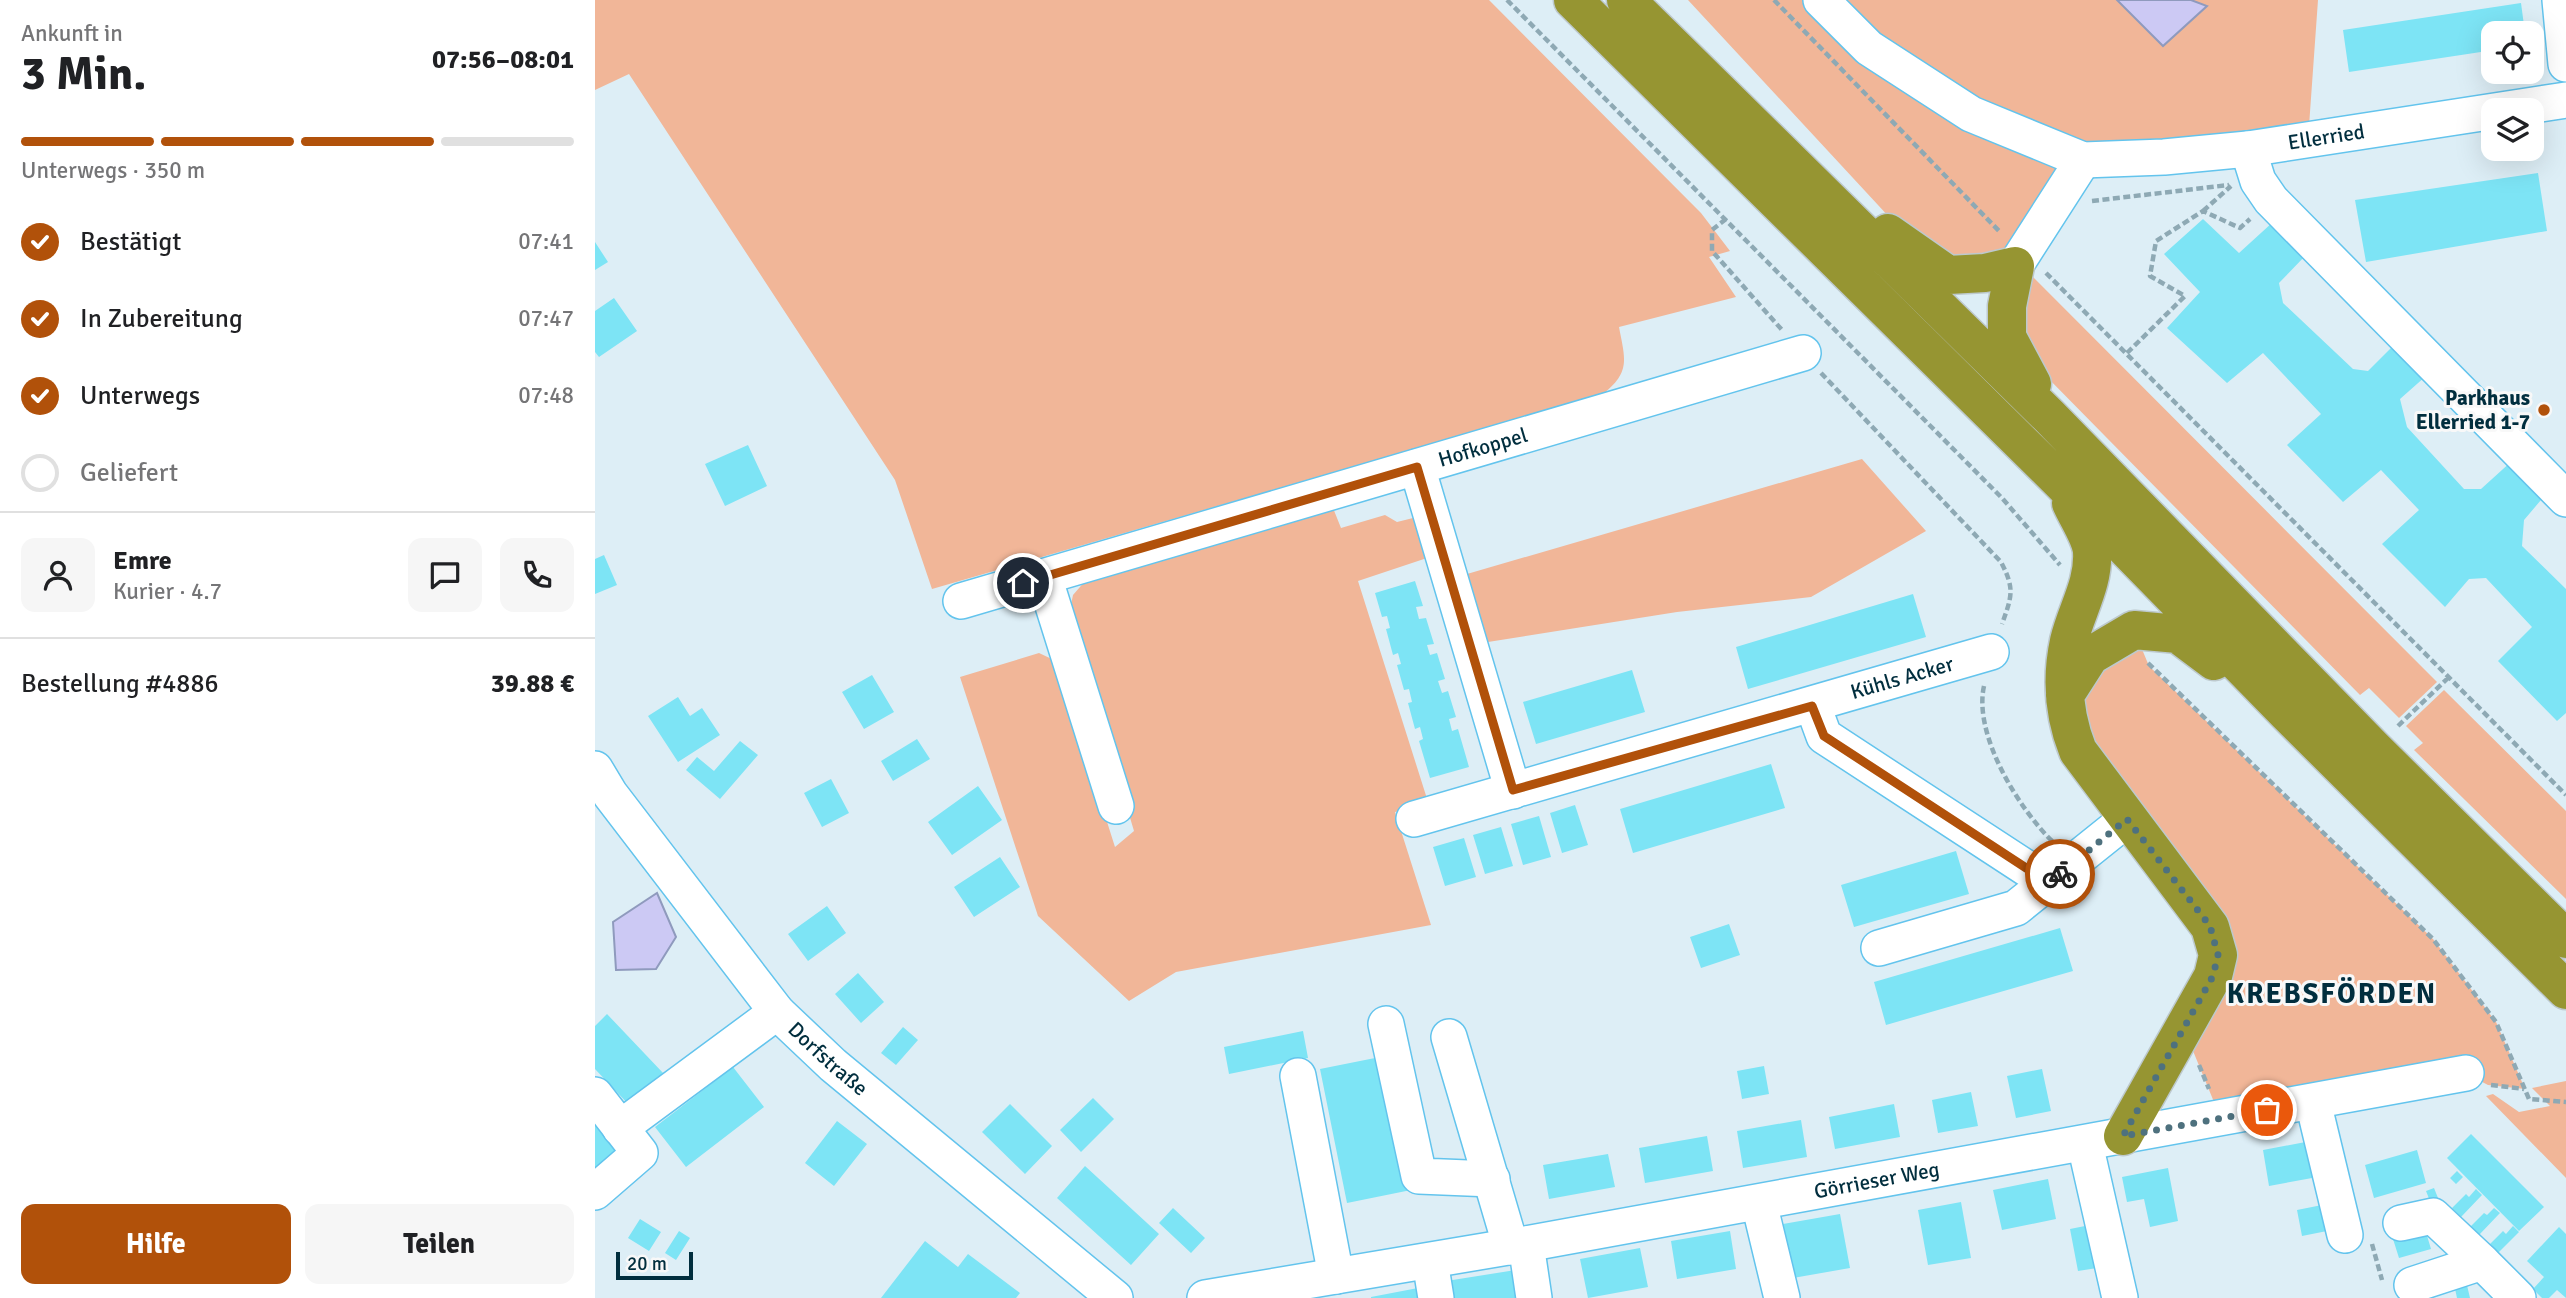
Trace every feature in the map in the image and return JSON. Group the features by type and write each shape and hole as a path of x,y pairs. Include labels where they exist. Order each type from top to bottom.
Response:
{"highway":[{"path":"1573,0 2061,482 2287,713 2474,875 2566,939"},
{"path":"1626,0 2049,416 2474,875 2566,990"},
{"path":"1788,160 1948,275 1985,273 2019,261"},
{"path":"2019,261 2007,306 2007,337 2049,416"},
{"path":"2061,482 2092,551 2087,589 2069,642 2065,695 2067,722 2078,751 2210,926 2218,955 2213,976 2123,1136"},
{"path":"2065,695 2090,656 2134,630 2178,634 2287,713"},
{"path":"2474,875 2566,927"},
{"path":"2474,875 2566,1011"}],"street":[{"name":"Ellerried","path":"1821,0 1869,48 1971,114 2083,160 2164,157 2248,149 2566,100"},
{"path":"2560,0 2566,64"},
{"path":"2248,149 2258,181 2271,200 2566,499"},
{"path":"2019,261 2083,160"},
{"name":"Hofkoppel","path":"961,601 1803,354"},
{"path":"1417,467 1513,790"},
{"path":"1044,577 1116,806"},
{"name":"Kühls Acker","path":"1414,818 1812,706 1991,652"},
{"path":"1812,706 1824,736 2061,873"},
{"name":"Dorfstraße","path":"595,769 610,794 778,1012 832,1066 1115,1298"},
{"path":"1879,948 2016,908 2127,819"},
{"path":"620,1128 778,1012"},
{"path":"1387,1024 1419,1176 1492,1179"},
{"path":"1449,1037 1492,1179 1519,1246 1534,1298"},
{"name":"Görrieser Weg","path":"1205,1298 1285,1291 1336,1276 1759,1203 2466,1073"},
{"path":"1297,1076 1336,1276"},
{"path":"595,1095 640,1153 595,1192"},
{"path":"2313,1102 2345,1234"},
{"path":"2085,1144 2120,1298"},
{"path":"1759,1203 1783,1298"},
{"path":"2401,1223 2433,1216 2518,1298"},
{"path":"1430,1261 1436,1298"},
{"path":"2412,1285 2482,1262"}],"path":[{"path":"1507,0 2002,498 2065,571"},
{"path":"1774,0 2019,261 2048,275 2566,795"},
{"path":"2127,353 2185,296 2150,276 2156,242 2203,211 2241,228 2271,200"},
{"path":"1726,219 1712,230 1712,251 1725,270 2001,562 2011,582 2012,596 1991,652 1982,696 1986,729 1999,762 2061,873"},
{"path":"2134,630 2149,666 2433,939 2496,1022 2529,1099 2566,1102"},
{"path":"2398,726 2449,677"},
{"path":"2184,1029 2221,1119"}],"shaded area":[{"path":"595,0 1489,0 1701,213 1730,251 1709,257 1736,297 1619,327 1624,364 1618,379 1603,394 932,589 895,480 629,74 595,90"},
{"path":"1688,0 2318,0 2308,140 2083,160 2023,255 1962,264 1903,232"},
{"path":"2033,277 2437,682 2399,718 2369,688 2360,695 2041,371 2019,317"},
{"path":"1862,459 1926,531 1811,597 1677,612 1488,642 1467,574"},
{"path":"1333,508 1341,528 1385,515 1397,522 1417,517 1430,557 1358,581 1429,805 1395,812 1431,925 1176,972 1129,1001 1038,916 960,677 1039,653 1056,661 1115,847 1134,831 1069,614 1073,595 1086,580"},
{"path":"2134,630 2149,666 2433,939 2496,1022 2525,1089 2488,1085 2465,1073 2221,1119 2184,1029 2218,955 2078,751 2090,656"},
{"path":"2444,690 2566,811 2566,899 2414,750 2423,743 2406,726"},
{"path":"2566,1081 2566,1178 2486,1096 2493,1094 2519,1112 2550,1106 2532,1088"}],"water":[{"path":"2117,0 2191,0 2207,6 2163,46"},
{"path":"657,893 676,937 656,969 616,970 613,922"}],"building":[{"path":"2521,3 2523,21 2481,21 2481,52 2349,72 2343,30"},
{"path":"2538,173 2547,231 2366,262 2355,200"},
{"path":"2203,219 2239,253 2273,222 2306,255 2279,283 2283,303 2353,369 2368,371 2396,343 2426,376 2400,399 2407,427 2464,489 2481,489 2513,460 2547,493 2524,520 2522,546 2566,589 2566,713 2557,721 2498,661 2532,627 2486,578 2469,579 2445,607 2382,544 2419,510 2381,470 2343,502 2287,445 2321,414 2263,353 2227,383 2167,328 2200,292 2164,254"},
{"path":"595,242 608,262 595,270"},
{"path":"614,298 637,331 599,357 595,352 595,311"},
{"path":"748,445 767,486 725,506 705,464"},
{"path":"604,555 617,585 595,594 595,559"},
{"path":"1415,581 1423,606 1416,607 1419,619 1426,618 1434,644 1427,645 1430,655 1437,653 1445,679 1438,681 1442,693 1448,691 1456,717 1449,719 1452,731 1458,729 1469,767 1430,778 1419,741 1423,739 1420,727 1415,729 1408,703 1412,702 1409,689 1404,690 1397,665 1401,664 1398,653 1393,655 1386,629 1390,628 1387,616 1382,617 1375,593"},
{"path":"1913,594 1926,637 1748,689 1736,647"},
{"path":"1632,670 1645,712 1536,744 1523,702"},
{"path":"872,675 894,712 864,729 842,692"},
{"path":"678,697 690,716 702,708 720,735 678,762 648,716"},
{"path":"917,739 930,759 893,781 881,761"},
{"path":"740,741 758,755 720,799 686,770 697,757 714,771"},
{"path":"1771,764 1785,808 1633,853 1620,809"},
{"path":"831,779 849,813 822,827 804,793"},
{"path":"978,786 1002,820 952,855 928,822"},
{"path":"1575,805 1588,845 1562,853 1550,813"},
{"path":"1539,816 1551,857 1523,865 1511,824"},
{"path":"1501,827 1513,866 1485,874 1473,835"},
{"path":"1464,838 1476,877 1445,886 1433,847"},
{"path":"1956,851 1969,894 1854,927 1841,885"},
{"path":"1000,857 1020,887 974,917 954,887"},
{"path":"827,906 846,933 808,961 788,934"},
{"path":"1729,924 1740,955 1701,968 1690,937"},
{"path":"2060,928 2073,971 1886,1025 1874,982"},
{"path":"858,973 884,1002 861,1023 835,994"},
{"path":"607,1014 664,1074 631,1107 595,1069 595,1026"},
{"path":"903,1027 918,1040 896,1065 881,1053"},
{"path":"1303,1031 1308,1058 1229,1074 1224,1047"},
{"path":"1385,1056 1411,1190 1347,1203 1320,1069"},
{"path":"1764,1066 1769,1094 1742,1099 1737,1071"},
{"path":"733,1067 764,1107 686,1167 655,1127"},
{"path":"2042,1069 2051,1111 2016,1118 2007,1076"},
{"path":"1971,1092 1978,1126 1938,1133 1932,1100"},
{"path":"1093,1098 1114,1119 1081,1152 1060,1130"},
{"path":"1010,1104 1052,1146 1025,1174 982,1132"},
{"path":"1894,1104 1900,1137 1835,1149 1829,1117"},
{"path":"1801,1120 1807,1157 1743,1168 1737,1131"},
{"path":"837,1121 867,1144 834,1186 805,1163"},
{"path":"595,1124 623,1153 595,1180"},
{"path":"2471,1134 2544,1207 2519,1231 2447,1158"},
{"path":"1707,1136 1713,1171 1645,1183 1639,1148"},
{"path":"2316,1140 2323,1176 2269,1186 2263,1150"},
{"path":"2417,1150 2426,1183 2374,1198 2365,1165"},
{"path":"1608,1154 1615,1187 1549,1199 1543,1165"},
{"path":"1085,1166 1159,1234 1131,1265 1057,1198"},
{"path":"2168,1168 2178,1221 2150,1227 2144,1199 2127,1202 2122,1177"},
{"path":"2457,1171 2463,1177 2456,1184 2450,1178"},
{"path":"2048,1179 2056,1219 2002,1230 1993,1190"},
{"path":"2434,1188 2438,1198 2430,1201 2426,1191"},
{"path":"2476,1189 2482,1195 2461,1217 2452,1208 2466,1194 2469,1197"},
{"path":"1961,1202 1971,1258 1928,1265 1918,1210"},
{"path":"2327,1204 2332,1230 2302,1236 2297,1210"},
{"path":"1173,1208 1205,1238 1191,1253 1159,1223"},
{"path":"2494,1208 2500,1213 2479,1235 2470,1227 2484,1213 2487,1215"},
{"path":"1840,1214 1850,1268 1793,1278 1783,1224"},
{"path":"640,1219 661,1232 649,1251 628,1238"},
{"path":"2090,1225 2097,1268 2078,1271 2070,1229"},
{"path":"2513,1226 2519,1232 2498,1253 2489,1245 2503,1231 2506,1234"},
{"path":"2559,1227 2566,1234 2566,1298 2557,1290 2549,1298 2542,1298 2533,1289 2544,1277 2527,1261"},
{"path":"2425,1229 2431,1249 2399,1258 2393,1239"},
{"path":"679,1231 690,1238 676,1260 665,1253"},
{"path":"1730,1231 1736,1269 1677,1279 1671,1241"},
{"path":"925,1241 958,1267 968,1254 1020,1293 1016,1298 881,1298"},
{"path":"1640,1248 1648,1287 1588,1298 1580,1259"},
{"path":"1522,1269 1527,1298 1443,1298 1440,1282"},
{"path":"2466,1281 2470,1298 2457,1298 2454,1284"},
{"path":"1418,1288 1419,1298 1371,1298 1371,1297"}],"way so far":[{"path":"2060,874 2127,819 2210,926 2218,955 2213,976 2123,1136 2267,1110"}],"place":[{"name":"Parkhaus Ellerried 1-7","path":"2544,410"}],"district":[{"name":"KREBSFÖRDEN","path":"2332,994"}],"route":[{"path":"1023,583 1417,467 1513,790 1812,706 1824,736 2049,883 2060,874"}]}
